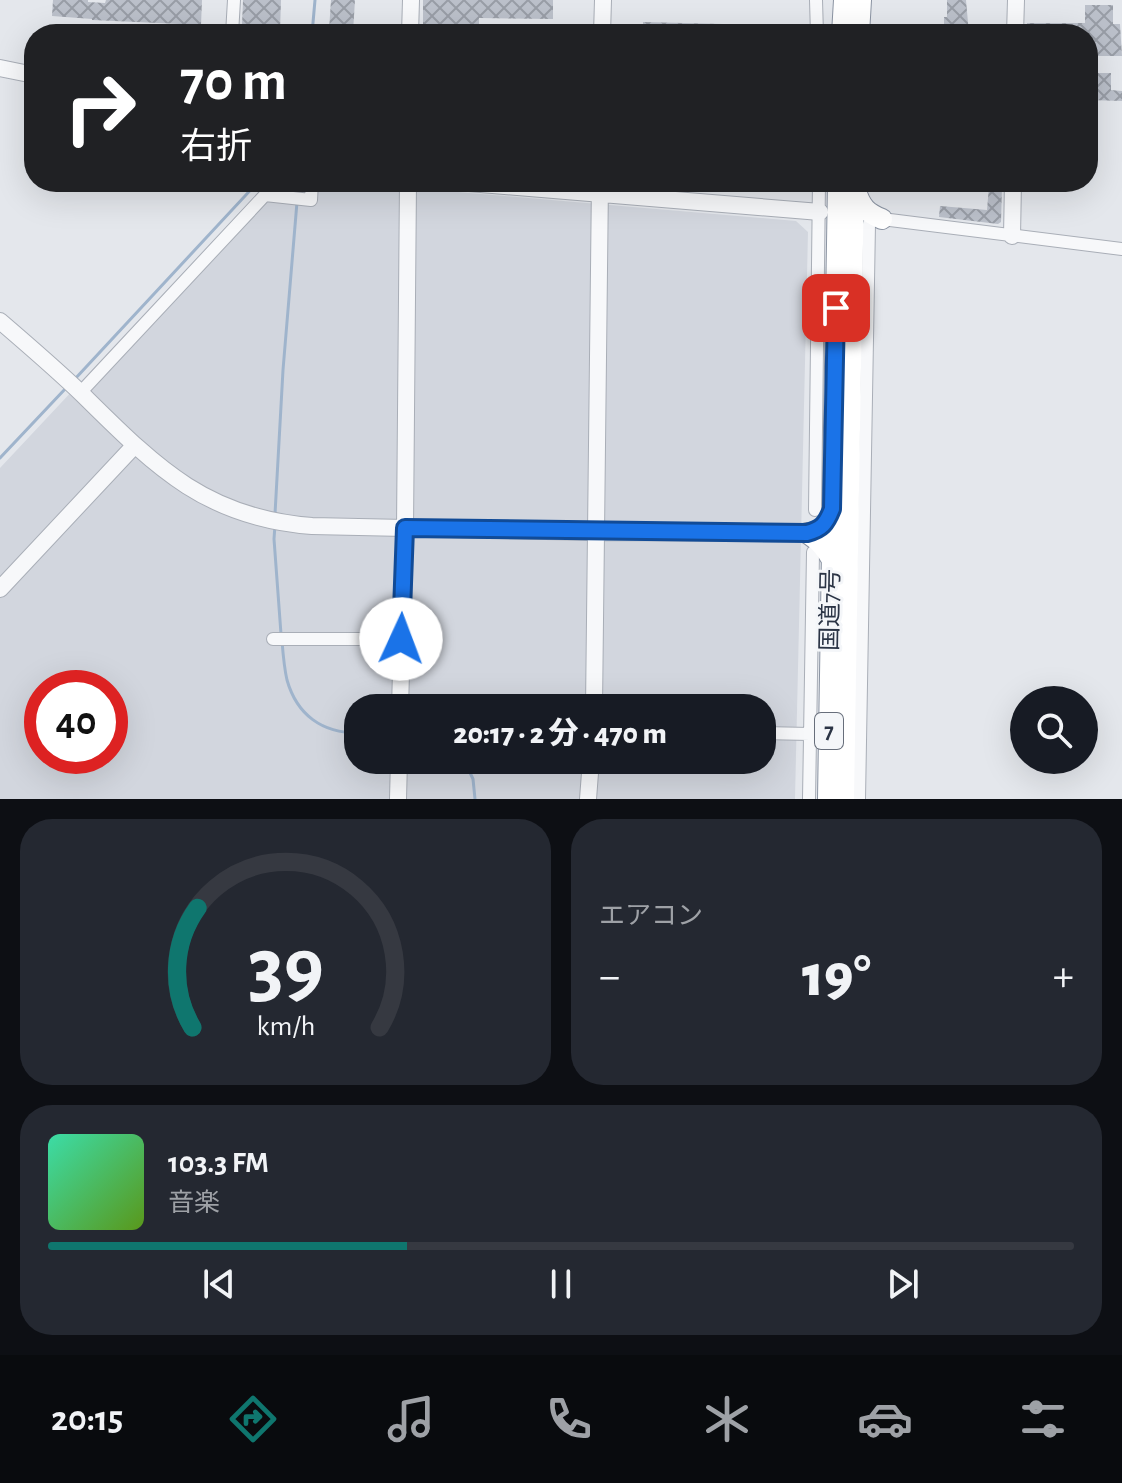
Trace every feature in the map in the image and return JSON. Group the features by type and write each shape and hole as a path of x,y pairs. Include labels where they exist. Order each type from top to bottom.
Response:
{"highway":[{"path":"843,24 844,0"},
{"path":"860,24 861,0"},
{"name":"国道7号","path":"828,799 817,548 823,510 848,192"},
{"name":"国道7号","path":"844,799 853,243 850,192"},
{"path":"853,243 860,231 876,221 854,192"},
{"path":"817,548 820,529 826,523 823,510"}],"street":[{"path":"233,24 234,0"},
{"path":"410,24 411,0"},
{"path":"602,24 603,0"},
{"path":"816,0 817,24"},
{"path":"1015,24 1016,0"},
{"path":"0,68 24,73"},
{"path":"73,387 265,195 311,200 311,192"},
{"path":"400,694 408,192"},
{"path":"594,694 600,192"},
{"path":"637,192 820,212"},
{"path":"819,192 823,510"},
{"path":"1012,236 1013,192"},
{"path":"859,799 876,221 1122,249"},
{"path":"0,321 134,446 176,480 245,514 286,524 595,532 817,548 809,799"},
{"path":"0,589 134,446"},
{"path":"273,639 401,639"},
{"path":"776,733 810,734"},
{"path":"398,799 399,774"},
{"path":"588,799 590,774"}],"shaded area":[{"path":"259,192 458,192 796,221 808,232 795,799 0,799 0,468"}],"building":[{"path":"53,0 105,3 106,0 202,0 201,24 52,16"},
{"path":"243,0 281,0 280,24 242,24"},
{"path":"331,0 355,0 354,24 329,24"},
{"path":"423,0 553,0 553,19 479,18 479,24 423,24"},
{"path":"947,0 966,0 968,24 944,24 944,17 947,17"},
{"path":"1085,5 1113,5 1113,24 1120,24 1122,56 1098,56 1098,24 1027,24 1027,23 1085,23"},
{"path":"643,22 724,24 643,24"},
{"path":"1098,73 1111,73 1111,90 1122,91 1122,101 1098,100"},
{"path":"988,192 1002,192 1001,222 998,224 939,217 940,206 987,210"}],"waterway":[{"path":"313,24 315,0"},
{"path":"74,380 249,192"},
{"path":"275,514 297,202"},
{"path":"0,458 66,388"},
{"path":"275,525 281,634"},
{"path":"282,641 287,680 297,703 313,720 344,732"},
{"path":"471,774 475,799"}],"route":[{"path":"401,639 405,528 807,533 820,529 832,509 836,308"}]}
